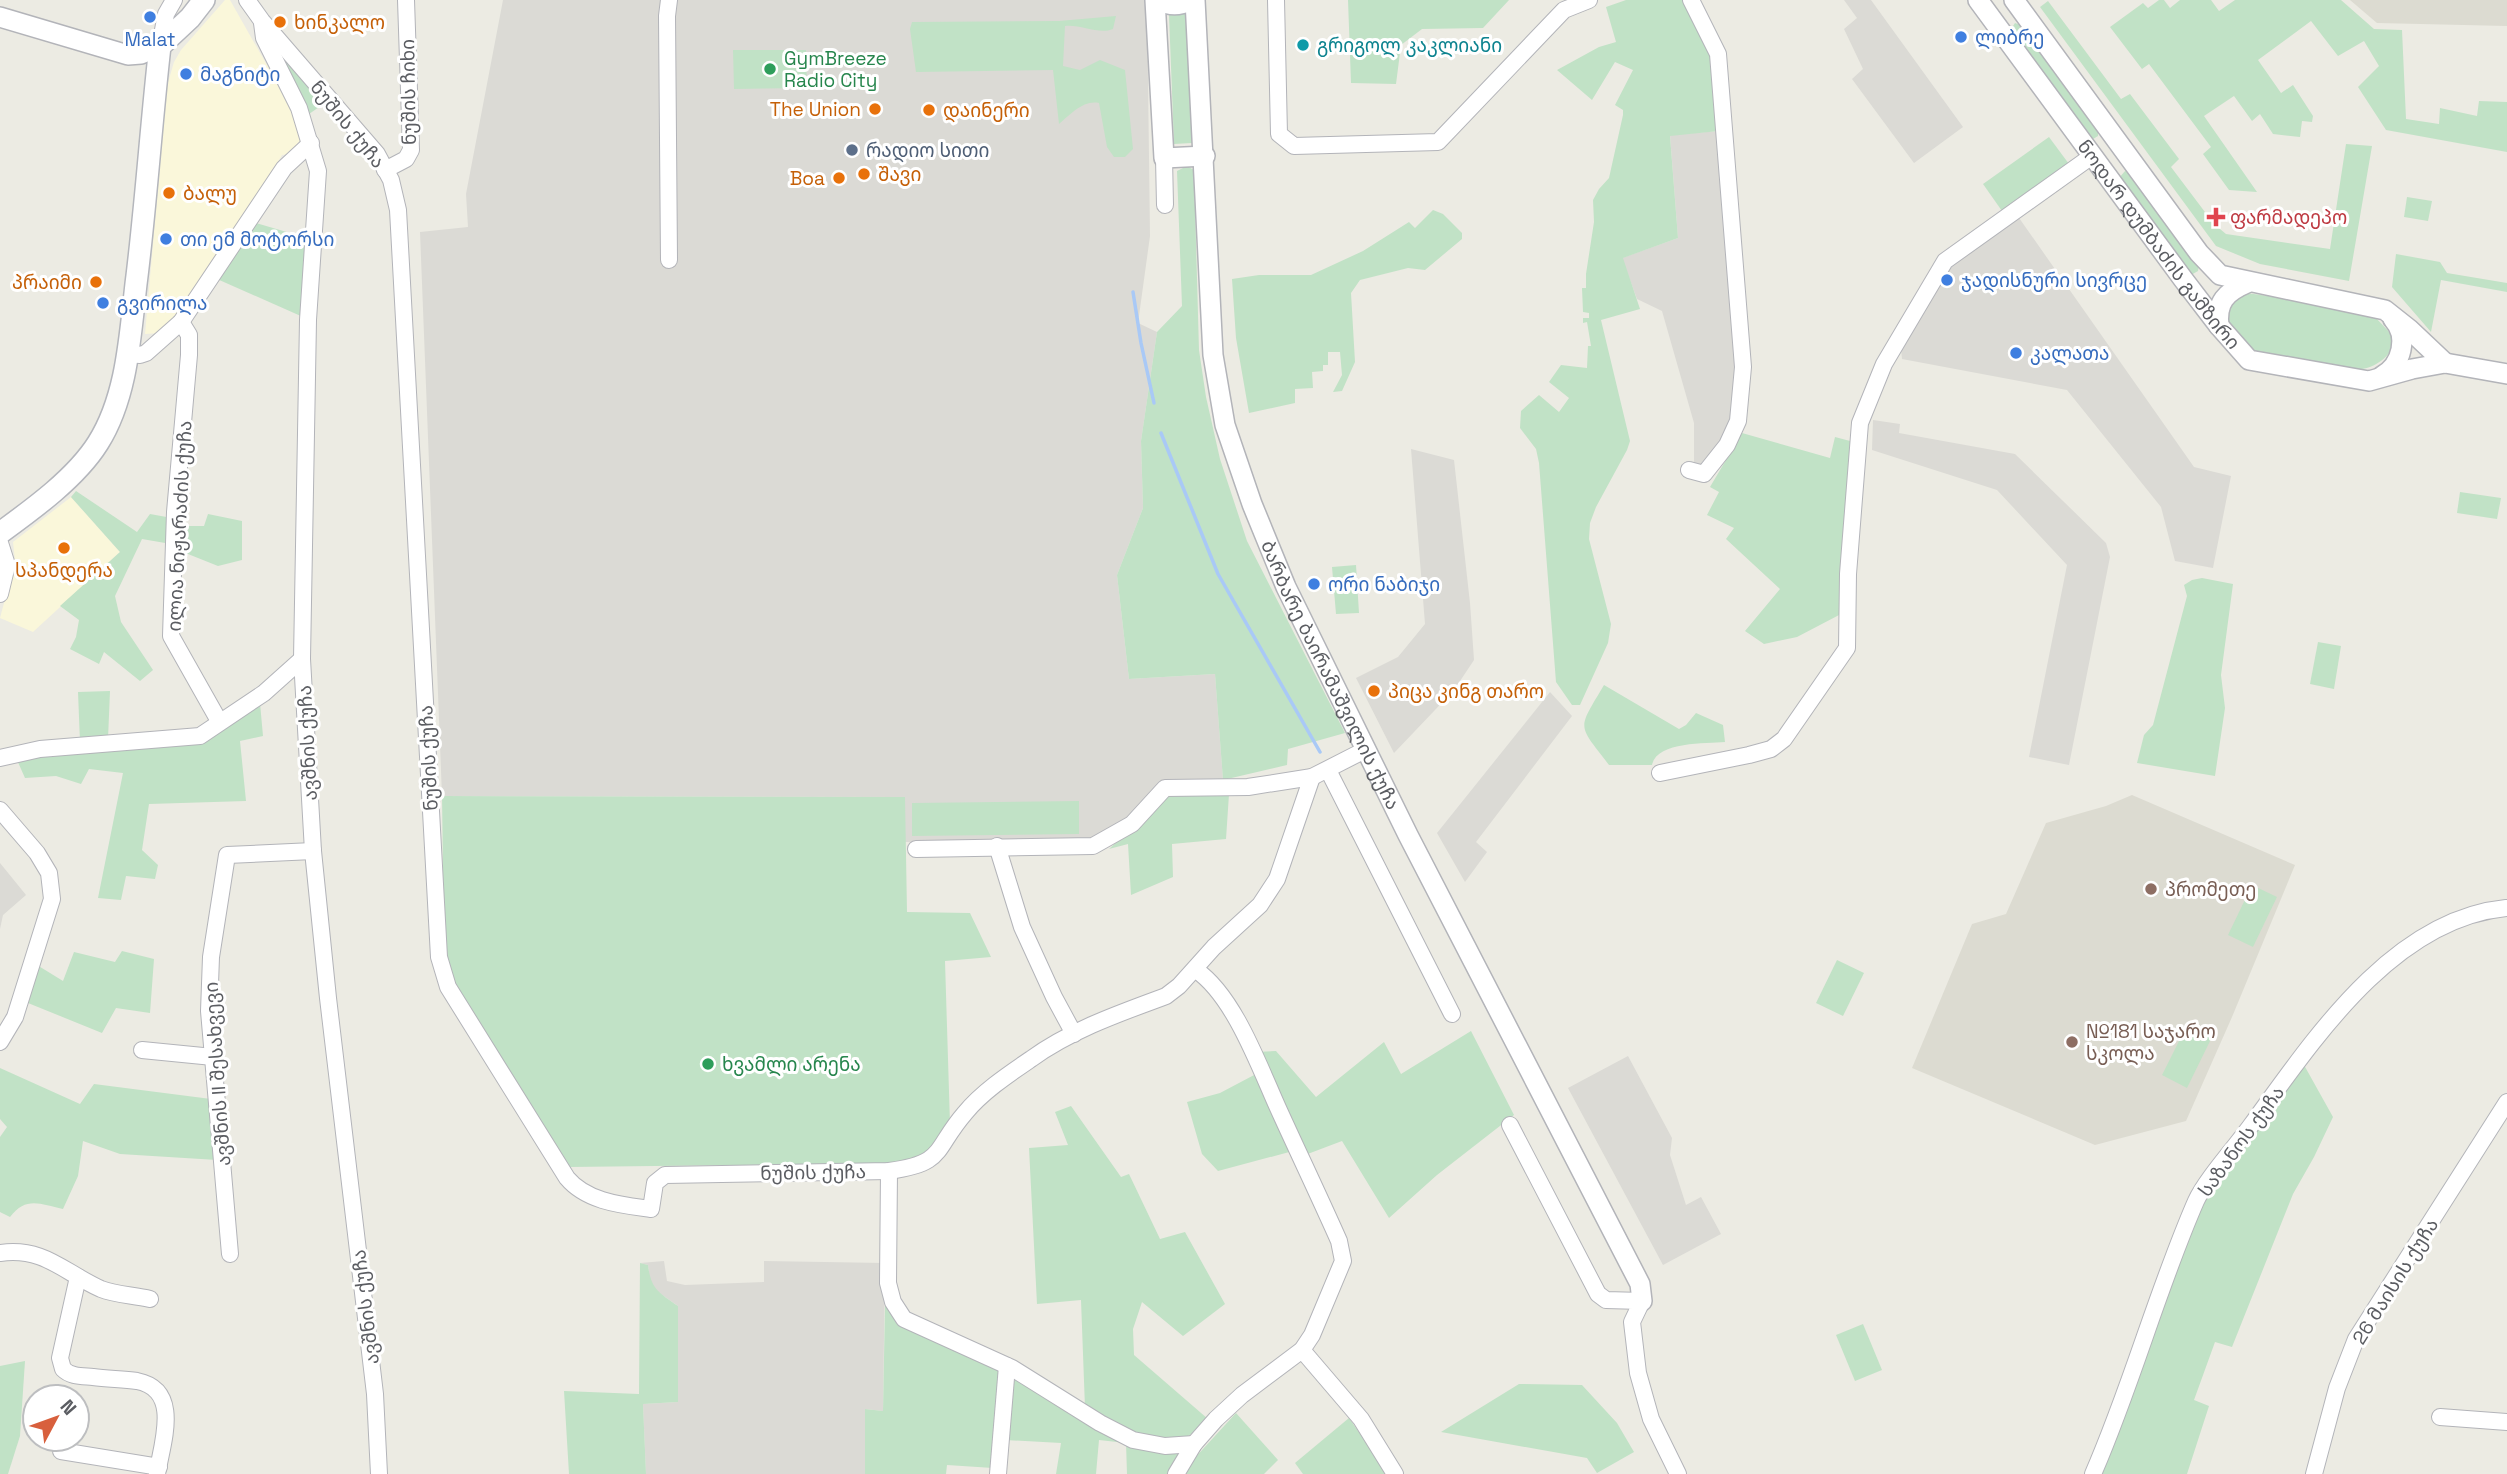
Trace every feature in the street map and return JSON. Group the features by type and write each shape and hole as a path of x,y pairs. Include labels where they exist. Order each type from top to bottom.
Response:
{"main road":[{"path":"0,533 38,504 73,472 97,445 111,419 128,354 160,46 190,18 204,0"},
{"path":"1158,0 1170,4 1189,0"}],"street":[{"path":"0,18 115,53 142,54 160,46 166,14 173,0"},
{"name":"ნუშის ქუჩა","path":"247,0 377,154 391,180 398,210 439,957 448,987 567,1178 576,1188 587,1194 616,1204 651,1209 655,1184 665,1175 889,1171"},
{"name":"ნუშის ჩიხი","path":"386,170 406,159 411,150 406,0"},
{"path":"669,0 669,260"},
{"path":"1158,0 1164,205"},
{"name":"ბარბარე ბაირამაშვილის ქუჩა","path":"1195,0 1213,355 1224,425 1286,587 1365,750 1640,1284 1642,1301"},
{"path":"1276,0 1279,134 1294,146 1438,142 1564,10 1589,0"},
{"path":"1689,470 1704,474 1733,435 1738,421 1743,367 1718,54 1691,0"},
{"name":"ნოდარ დუმბაძის გამზირი","path":"1978,0 2183,279 2249,360 2369,381 2445,363 2507,374"},
{"path":"1995,23 2017,3"},
{"name":"ნოდარ დუმბაძის გამზირი","path":"2017,3 2206,261 2220,275 2385,310 2445,363"},
{"name":"ავშნის ქუჩა","path":"262,21 264,38 299,108 318,170 308,320 302,659 313,850 375,1394 378,1474"},
{"path":"128,354 140,355 146,352 181,322 284,168 311,143"},
{"path":"1164,158 1205,156"},
{"path":"1660,773 1771,749 1784,739 1847,648 1848,574 1860,422 1884,364 1945,261 2092,156"},
{"path":"2112,183 2115,171 2125,163 2134,164"},
{"path":"2183,279 2194,281 2204,273 2206,261"},
{"path":"2219,326 2217,312 2222,299 2232,290 2248,283"},
{"path":"2369,381 2387,374 2399,360 2403,342 2398,324 2385,310"},
{"name":"ილია ნიჟარაძის ქუჩა","path":"181,322 189,335 189,355 175,512 171,636 219,721"},
{"path":"0,543 7,565 0,594"},
{"path":"0,758 40,749 200,736 264,693 302,659"},
{"path":"916,849 1093,846 1132,824 1165,788 1248,787 1312,777 1365,750"},
{"path":"1328,770 1452,1014"},
{"path":"1194,1444 1165,1446 1133,1440 1007,1366 904,1319 893,1302 888,1283 889,1171 910,1168 935,1157 966,1111 1030,1059 1074,1034 1166,996 1179,986 1214,947 1260,905 1277,879 1312,777"},
{"path":"0,810 37,852 49,873 52,899 15,1017 0,1042"},
{"path":"997,846 1022,927 1074,1034"},
{"name":"ავშნის II შესახვევი","path":"230,1254 209,1011 211,957 227,855 313,850"},
{"name":"საზანოს ქუჩა","path":"2093,1474 2112,1432 2198,1198 2266,1105 2350,997 2397,954 2444,924 2492,909 2507,908"},
{"path":"1176,1474 1194,1444 1216,1419 1242,1395 1302,1350 1312,1335 1340,1270 1343,1253 1248,1042 1220,993 1196,970"},
{"path":"142,1051 213,1057"},
{"name":"26 მაისის ქუჩა","path":"2314,1474 2337,1388 2356,1339 2507,1101"},
{"path":"1510,1125 1598,1294 1606,1300 1642,1301 1632,1322 1638,1374 1651,1419 1678,1474"},
{"path":"0,1253 16,1251 39,1255 105,1290 149,1299"},
{"path":"71,1453 158,1471 167,1418 166,1406 149,1385 137,1381 76,1376 63,1368 60,1358 78,1277"},
{"path":"1302,1350 1361,1419 1395,1474"},
{"path":"998,1474 1007,1366"},
{"path":"2440,1417 2507,1422"},
{"path":"369,1474 378,1474"}],"shaded area":[{"path":"225,0 230,0 298,120 302,138 290,154 282,155 225,252 190,303 161,333 145,334 167,86 174,62 181,50"},
{"path":"503,0 1147,0 1150,236 1138,323 1157,332 1141,441 1143,508 1117,575 1129,679 1215,674 1223,780 1127,822 1098,841 905,842 905,797 442,796 420,232 468,227 466,194"},
{"path":"1844,0 1871,0 1963,127 1914,163 1852,79 1863,69 1844,29 1857,18"},
{"path":"2350,0 2507,0 2507,26 2377,23"},
{"path":"1719,131 1739,365 1736,414 1705,467 1694,464 1694,423 1662,311 1637,299 1622,258 1678,238 1670,135"},
{"path":"2017,215 2194,467 2231,476 2213,568 2175,561 2161,507 2067,390 1902,359 1901,349 1948,265"},
{"path":"1873,420 1900,424 1899,433 2015,454 2106,543 2110,557 2069,765 2029,757 2067,565 1997,490 1872,450"},
{"path":"1411,449 1454,460 1474,660 1454,690 1394,753 1356,678 1398,657 1425,624"},
{"path":"71,497 120,552 33,632 0,618 15,561 13,542"},
{"path":"1550,692 1572,716 1476,842 1487,852 1465,882 1437,833"},
{"path":"2132,795 2295,865 2186,1121 2095,1145 1912,1068 1972,924 2006,914 2046,823 2106,806"},
{"path":"0,863 26,895 3,915 0,929"},
{"path":"1628,1056 1672,1138 1670,1155 1686,1205 1701,1197 1721,1234 1663,1265 1568,1088"},
{"path":"664,1261 667,1281 685,1285 764,1282 764,1261 885,1263 883,1411 865,1409 865,1474 646,1474 643,1404 678,1402 678,1306 658,1292 650,1282 648,1265 640,1263"}],"green space":[{"path":"1348,0 1509,0 1483,28 1422,29 1401,45 1396,84 1351,83"},
{"path":"1626,0 1687,0 1709,42 1719,131 1670,136 1678,238 1623,258 1640,309 1601,320 1630,441 1590,523 1589,539 1611,624 1608,643 1580,705 1572,705 1556,682 1539,463 1536,449 1520,428 1521,411 1539,395 1559,412 1569,398 1549,382 1561,365 1587,368 1588,346 1591,346 1587,322 1583,323 1583,318 1589,318 1589,313 1583,312 1582,288 1586,288 1594,222 1593,200 1609,178 1623,115 1623,110 1615,105 1633,70 1615,62 1592,100 1557,70 1599,47 1616,42 1606,7"},
{"path":"2159,0 2164,0 2170,8 2180,0 2211,0 2219,11 2235,0 2341,0 2374,29 2402,30 2406,119 2439,124 2440,108 2477,116 2479,101 2507,102 2507,152 2386,130 2358,87 2379,66 2364,41 2338,56 2311,21 2258,60 2281,93 2293,85 2313,116 2312,122 2302,121 2300,137 2273,134 2260,114 2252,121 2234,96 2204,116 2257,192 2229,190 2203,154 2211,147 2149,64 2142,69 2110,27 2143,3 2148,8"},
{"path":"2048,1 2121,99 2130,94 2179,159 2171,167 2214,224 2226,234 2330,249 2346,144 2372,146 2349,281 2260,264 2216,246 2040,7"},
{"path":"1180,9 1187,14 1192,143 1174,144 1169,15"},
{"path":"1116,16 1113,29 1108,31 1065,26 1063,66 1080,70 1100,60 1125,70 1133,149 1125,157 1114,157 1107,147 1099,103 1082,106 1059,124 1053,70 916,72 910,29 912,22 1059,21"},
{"path":"2015,23 2020,25 2098,132 2098,136 2090,139 2011,29"},
{"path":"271,43 325,103 309,114"},
{"name":"GymBreeze Radio City","path":"733,50 806,50 807,88 734,89"},
{"path":"2049,137 2069,164 2002,211 1983,184"},
{"path":"1187,166 1194,170 1199,350 1220,459 1247,541 1345,733 1288,749 1287,765 1223,780 1215,674 1129,679 1117,575 1143,508 1141,441 1157,332 1182,306 1177,171"},
{"path":"2126,170 2131,171 2199,265 2198,271 2191,275 2118,179"},
{"path":"2407,197 2432,201 2428,221 2404,217"},
{"path":"1433,210 1443,214 1462,233 1462,239 1425,270 1408,268 1360,280 1351,293 1355,362 1342,391 1333,392 1342,375 1340,352 1328,352 1328,365 1323,365 1323,371 1312,372 1313,388 1295,389 1295,403 1249,413 1236,338 1232,279 1259,275 1311,275 1363,251 1409,222 1415,228"},
{"path":"256,223 307,238 303,317 217,279"},
{"path":"2396,254 2440,262 2447,273 2507,283 2507,292 2441,280 2431,332 2392,287"},
{"path":"2239,292 2363,309 2375,317 2395,338 2394,344 2384,358 2362,369 2306,362 2254,351 2236,336 2224,302"},
{"path":"1742,433 1830,458 1835,437 1850,441 1841,614 1797,637 1764,644 1745,631 1780,589 1726,539 1734,528 1707,515 1719,492 1710,487"},
{"path":"76,491 137,532 150,514 172,518 171,544 142,539 115,596 121,622 153,670 140,681 104,652 99,664 70,649 76,637 79,620 60,606 120,552 71,497"},
{"path":"2460,492 2501,498 2497,519 2457,513"},
{"path":"208,514 242,521 242,560 218,566 183,552 185,526 204,526"},
{"path":"1356,565 1359,613 1336,614 1332,567"},
{"path":"2202,578 2233,584 2221,675 2225,708 2215,776 2137,763 2144,735 2153,725 2187,596 2184,585"},
{"path":"2318,642 2341,646 2334,689 2310,684"},
{"path":"1604,685 1679,729 1696,713 1723,725 1725,742 1672,748 1656,757 1652,765 1609,765 1591,741 1584,726 1585,719"},
{"path":"110,691 108,739 80,742 78,692"},
{"path":"260,703 263,736 240,741 246,801 149,804 142,850 158,865 155,879 126,876 121,900 98,898 123,773 89,769 81,784 56,776 25,778 17,760 43,754 199,740"},
{"path":"1229,794 1226,839 1172,844 1173,877 1131,895 1128,844 1109,849 1167,796"},
{"name":"ხვამლი არენა","path":"442,796 905,797 907,912 970,913 991,957 945,961 950,1124 934,1148 913,1163 569,1167 448,974 444,943"},
{"path":"1079,801 1079,834 912,836 912,803"},
{"path":"2252,885 2277,897 2253,947 2228,935"},
{"path":"122,951 154,959 150,1013 116,1008 102,1033 28,1003 37,965 63,981 74,952 115,962"},
{"path":"1837,960 1864,973 1843,1016 1816,1003"},
{"path":"2187,1025 2212,1037 2187,1088 2162,1075"},
{"path":"1471,1031 1514,1115 1437,1175 1389,1218 1342,1141 1305,1155 1256,1052 1276,1051 1316,1097 1384,1042 1401,1074"},
{"path":"2304,1065 2333,1117 2293,1194 2232,1347 2215,1342 2194,1400 2209,1406 2187,1474 2098,1474 2204,1198"},
{"path":"0,1068 80,1104 94,1084 211,1099 217,1160 120,1154 83,1141 78,1176 63,1209 34,1203 22,1206 10,1217 0,1212 0,1137 7,1127 0,1119"},
{"path":"1256,1074 1293,1151 1218,1171 1202,1154 1187,1102 1220,1093"},
{"path":"1071,1106 1121,1177 1129,1174 1160,1239 1185,1232 1225,1304 1183,1336 1142,1302 1133,1329 1134,1355 1208,1419 1181,1440 1164,1441 1140,1437 1085,1408 1081,1300 1037,1304 1029,1148 1068,1145 1055,1112"},
{"path":"640,1263 648,1265 651,1280 657,1289 678,1306 678,1402 643,1404 646,1474 569,1474 564,1391 639,1394"},
{"path":"885,1304 1003,1368 993,1468 947,1465 946,1474 865,1474 865,1409 883,1411"},
{"path":"1863,1324 1882,1370 1855,1381 1836,1335"},
{"path":"25,1361 24,1383 21,1383 20,1436 8,1474 0,1474 0,1366"},
{"path":"1021,1378 1107,1432 1181,1451 1171,1474 1127,1474 1126,1443 1099,1440 1096,1474 1056,1474 1061,1443 1006,1440 1012,1381"},
{"path":"1519,1384 1582,1385 1617,1423 1634,1452 1597,1473 1587,1458 1441,1432"},
{"path":"1236,1413 1278,1460 1264,1474 1183,1474 1192,1461"},
{"path":"1349,1418 1388,1474 1303,1474 1295,1463"}],"waterway":[{"path":"1133,292 1154,403"},
{"path":"1161,433 1218,574 1320,752"}],"place":[{"name":"Malat","path":"150,17"},
{"name":"ხინკალო","path":"280,22"},
{"name":"ლიბრე","path":"1961,37"},
{"name":"გრიგოლ კაკლიანი","path":"1303,45"},
{"name":"GymBreeze Radio City","path":"770,69"},
{"name":"მაგნიტი","path":"186,74"},
{"name":"The Union","path":"875,109"},
{"name":"დაინერი","path":"929,110"},
{"name":"რადიო სითი","path":"852,150"},
{"name":"შავი","path":"864,174"},
{"name":"Boa","path":"839,178"},
{"name":"ბალუ","path":"169,193"},
{"name":"ფარმადეპო","path":"2216,217"},
{"name":"თი ემ მოტორსი","path":"166,239"},
{"name":"ჯადისნური სივრცე","path":"1947,280"},
{"name":"პრაიმი","path":"96,282"},
{"name":"გვირილა","path":"103,303"},
{"name":"კალათა","path":"2016,353"},
{"name":"სპანდერა","path":"64,548"},
{"name":"ორი ნაბიჯი","path":"1314,584"},
{"name":"პიცა კინგ თარო","path":"1374,691"},
{"name":"პრომეთე","path":"2151,889"},
{"name":"№181 საჯარო სკოლა","path":"2072,1042"},
{"name":"ხვამლი არენა","path":"708,1064"}]}
